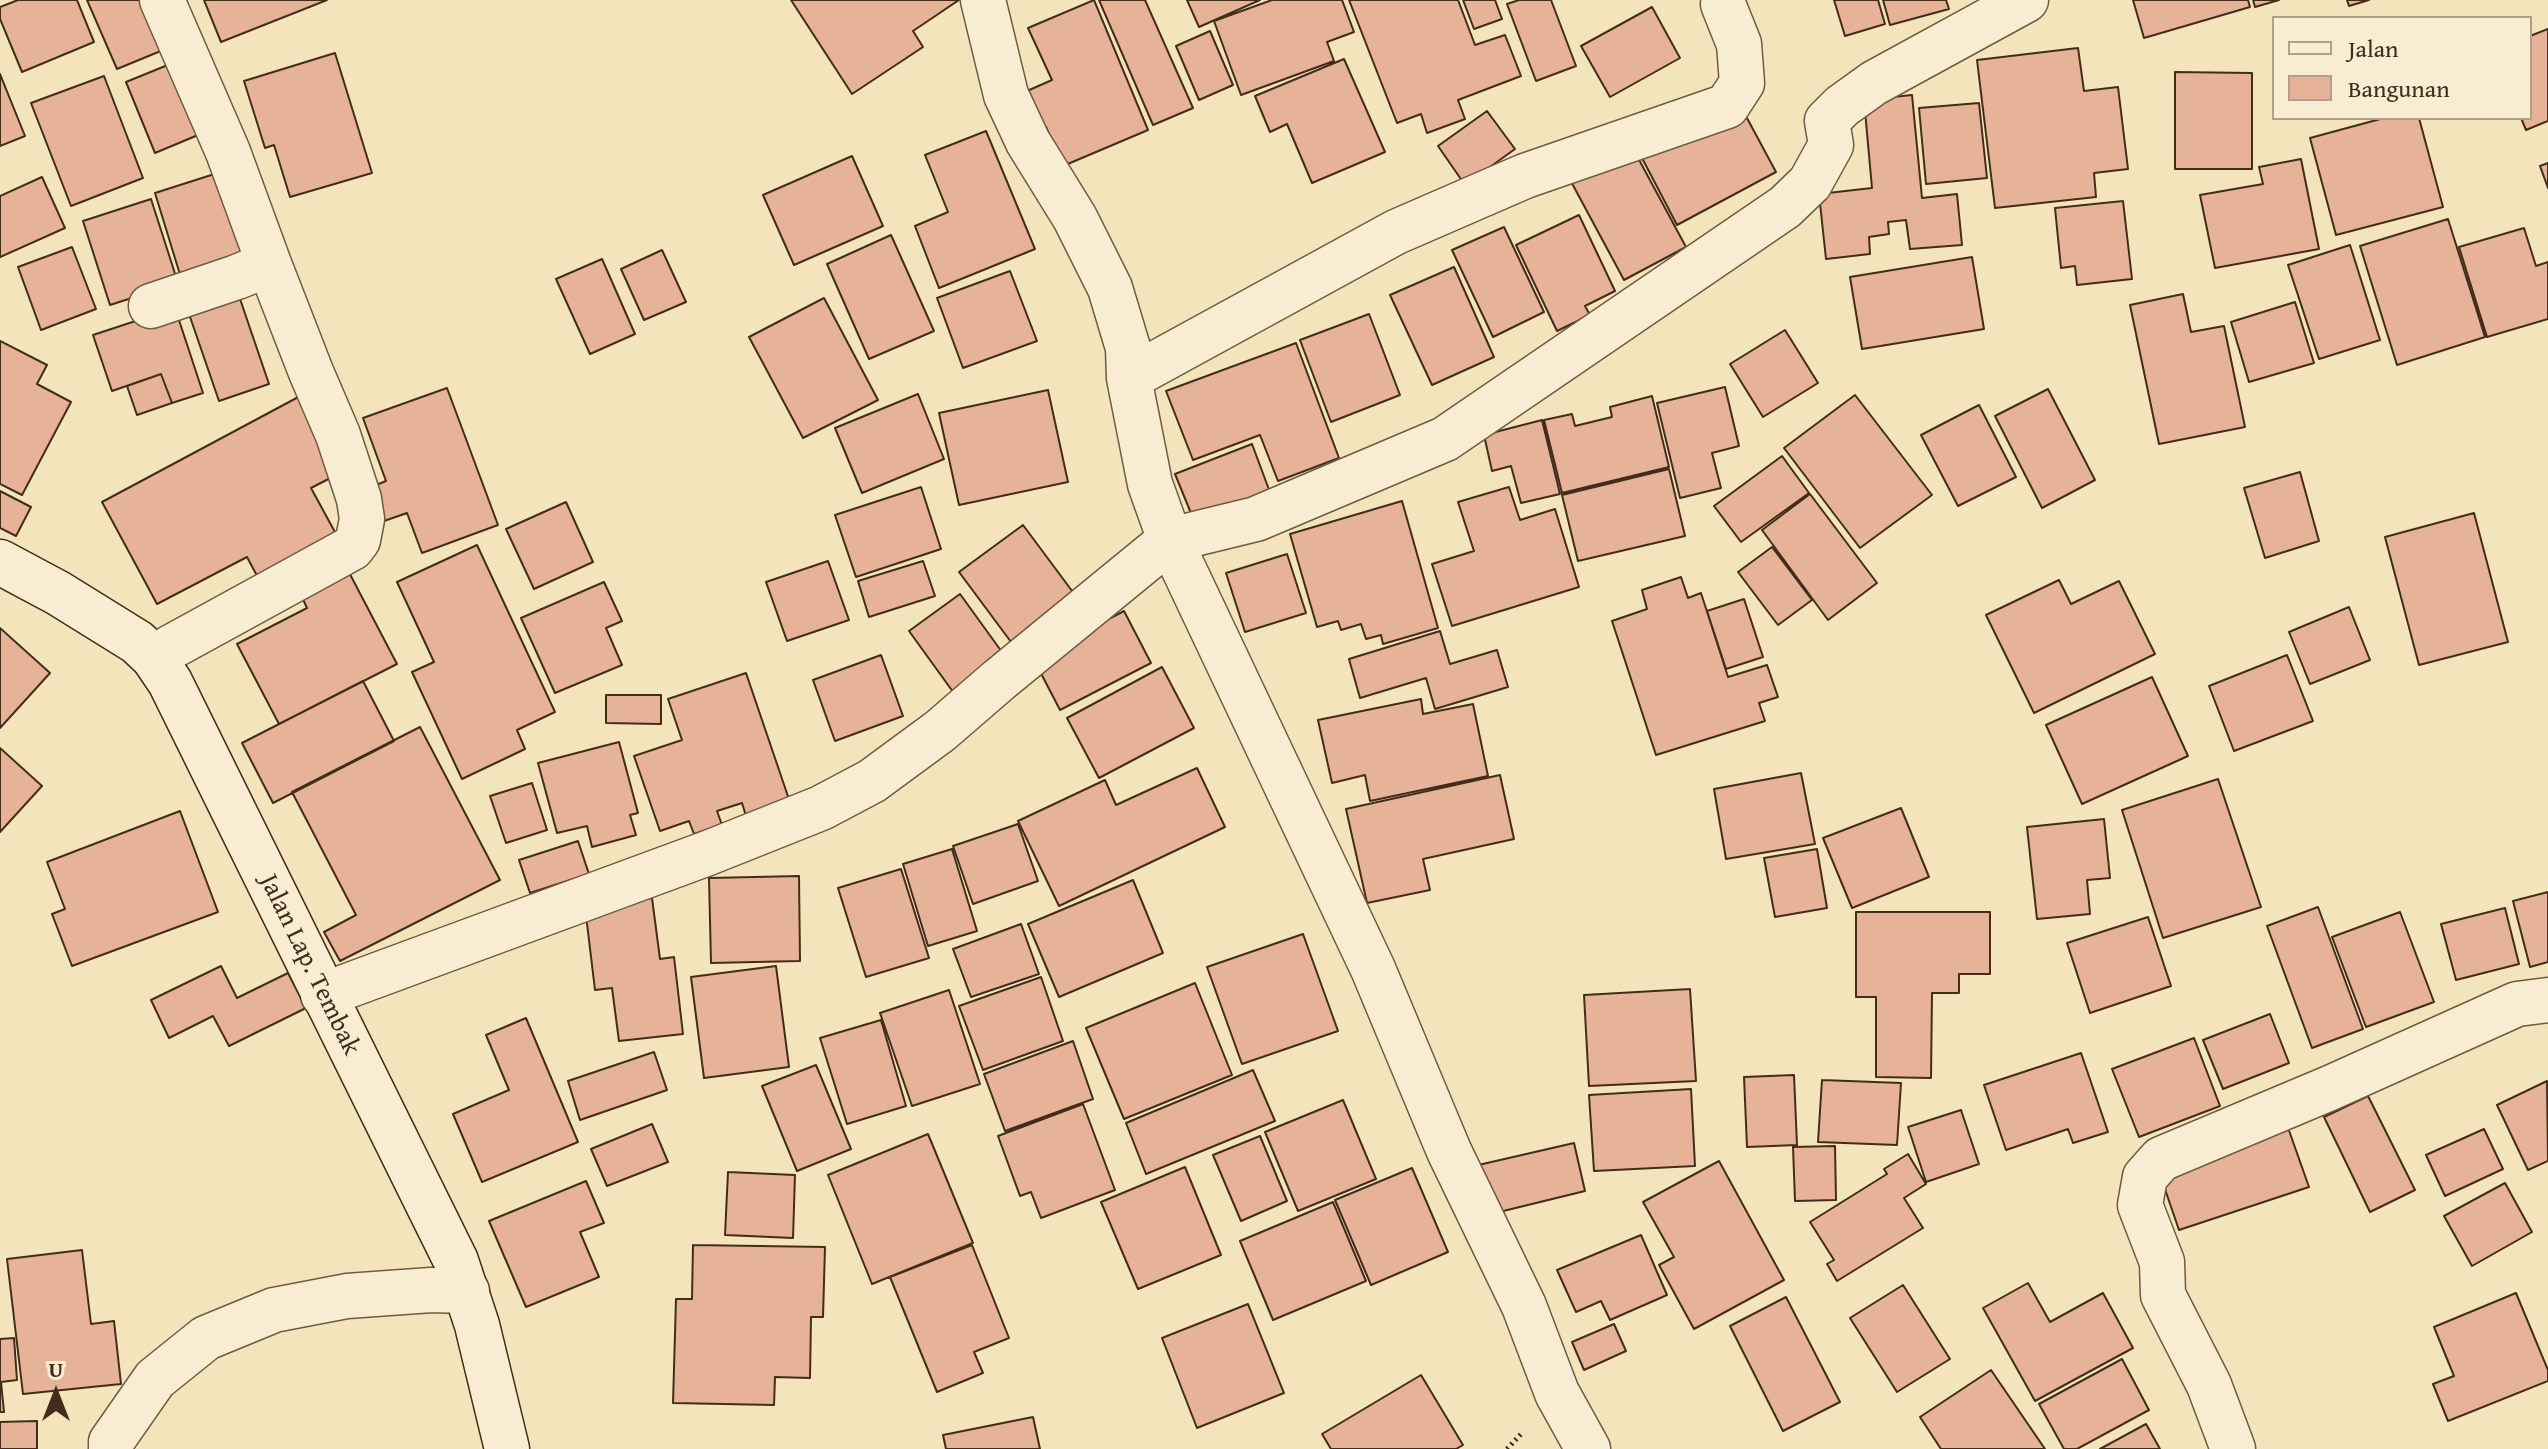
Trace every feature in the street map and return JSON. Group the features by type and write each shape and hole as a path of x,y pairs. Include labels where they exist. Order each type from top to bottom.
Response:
{"street":[{"path":"153,657 352,548 358,540 362,519 359,499 338,435 228,152 162,0"},
{"path":"983,0 1006,95 1028,142 1075,218 1110,288 1128,348 1129,378 1150,484 1170,540 1373,969 1449,1151 1524,1306 1557,1393 1588,1449"},
{"path":"323,995 708,853 821,808 872,781 940,731 1170,540 1256,519 1445,439 1785,207 1810,183 1831,145 1827,121 1874,83 1968,14 2026,0"},
{"path":"1129,378 1396,232 1525,176 1727,106 1742,83 1739,44 1723,4"},
{"path":"151,306 269,264"},
{"name":"Jalan Lap. Tembak","path":"0,562 58,593 137,642 153,657 170,682 456,1261 477,1325 507,1449"},
{"path":"2233,1449 2209,1385 2163,1295 2162,1262 2140,1205 2145,1177 2161,1159 2517,1004 2548,1000"},
{"path":"111,1449 111,1442 155,1379 206,1338 274,1310 347,1296 431,1290 467,1291"}],"building":[{"path":"18,0 77,0 94,42 22,72 0,19 0,7"},
{"path":"87,0 148,0 168,48 117,69"},
{"path":"204,0 327,0 221,42"},
{"path":"791,0 959,0 913,31 923,47 852,94"},
{"path":"1094,0 1148,130 1063,166 1046,127 1034,133 1018,95 1052,80 1028,28"},
{"path":"1099,0 1145,0 1193,108 1153,125"},
{"path":"1187,0 1260,0 1199,27"},
{"path":"1272,0 1342,0 1354,32 1327,42 1334,61 1241,95 1214,21"},
{"path":"1349,0 1458,0 1475,45 1505,35 1521,76 1458,100 1465,119 1427,133 1421,114 1397,123"},
{"path":"1463,0 1495,0 1502,19 1474,29"},
{"path":"1519,0 1551,0 1576,66 1536,81 1507,4"},
{"path":"1834,0 1878,0 1885,24 1845,36"},
{"path":"1883,0 1946,0 1949,9 1890,25"},
{"path":"2133,0 2248,0 2250,7 2144,38"},
{"path":"2253,0 2279,0 2255,7"},
{"path":"2347,0 2369,0 2349,6"},
{"path":"1652,7 1680,58 1610,97 1581,46"},
{"path":"2548,29 2548,121 2526,130 2522,120 2532,120 2532,35"},
{"path":"1210,31 1233,85 1199,100 1176,46"},
{"path":"2078,48 2084,91 2118,87 2128,169 2094,173 2096,197 1995,208 1977,60"},
{"path":"335,53 372,173 290,197 274,145 265,148 244,81"},
{"path":"1344,59 1385,152 1312,183 1287,124 1270,132 1255,96"},
{"path":"180,60 210,130 155,153 126,82"},
{"path":"2175,72 2252,73 2252,169 2175,169"},
{"path":"0,74 25,136 0,146"},
{"path":"104,76 143,178 71,206 31,103"},
{"path":"1912,95 1922,198 1957,194 1962,245 1910,249 1906,220 1888,222 1889,234 1869,237 1870,254 1826,259 1819,194 1872,188 1864,100"},
{"path":"1979,103 1987,178 1926,184 1919,108"},
{"path":"1740,105 1776,172 1677,225 1642,158"},
{"path":"1487,111 1515,149 1465,185 1438,146"},
{"path":"2377,120 2420,120 2443,207 2336,235 2310,138"},
{"path":"986,131 1035,249 939,288 915,226 948,212 925,155"},
{"path":"1630,143 1686,247 1624,280 1568,176"},
{"path":"852,156 883,226 794,265 763,195"},
{"path":"2301,159 2319,249 2215,268 2200,195 2263,184 2259,167"},
{"path":"2548,163 2548,188 2540,166"},
{"path":"227,170 255,258 182,281 155,193"},
{"path":"42,177 65,228 0,257 0,196"},
{"path":"151,199 178,283 110,305 83,221"},
{"path":"2123,201 2132,279 2077,285 2075,266 2061,268 2055,208"},
{"path":"1579,215 1615,291 1585,306 1590,315 1557,331 1516,245"},
{"path":"2448,219 2485,337 2397,365 2360,246"},
{"path":"1504,227 1544,312 1493,337 1452,250"},
{"path":"2524,228 2536,266 2548,262 2548,319 2487,337 2459,247"},
{"path":"891,235 934,331 869,359 827,264"},
{"path":"2350,245 2380,340 2319,359 2288,265"},
{"path":"72,247 96,309 41,330 18,267"},
{"path":"662,250 686,302 644,320 621,269"},
{"path":"1972,257 1984,329 1862,349 1850,277"},
{"path":"602,259 635,334 590,354 556,279"},
{"path":"1454,267 1494,357 1432,385 1390,295"},
{"path":"1010,271 1037,341 963,368 937,298"},
{"path":"238,293 269,384 219,401 188,311"},
{"path":"2183,294 2191,332 2224,326 2245,427 2159,444 2130,305"},
{"path":"824,298 878,400 803,438 749,337"},
{"path":"2295,302 2314,363 2249,382 2231,322"},
{"path":"175,308 203,393 172,403 161,374 112,391 93,335"},
{"path":"1369,314 1400,395 1331,422 1300,340"},
{"path":"1785,330 1818,383 1763,417 1730,364"},
{"path":"0,341 47,365 37,384 71,402 22,495 0,484"},
{"path":"1296,343 1339,458 1278,481 1260,435 1193,460 1166,391"},
{"path":"161,374 172,403 137,415 127,386"},
{"path":"1725,387 1739,446 1712,453 1721,488 1680,498 1657,403"},
{"path":"447,388 498,525 422,553 407,513 384,521 371,487 386,481 363,418"},
{"path":"2048,389 2095,480 2042,508 1995,416"},
{"path":"1048,390 1068,482 959,505 939,413"},
{"path":"304,394 346,470 311,488 342,545 263,587 247,557 157,604 102,502"},
{"path":"918,394 944,459 862,493 835,428"},
{"path":"1855,395 1932,495 1860,548 1784,448"},
{"path":"1652,396 1669,467 1562,493 1544,420 1572,414 1575,426 1612,417 1610,407"},
{"path":"1979,405 2016,477 1958,506 1921,435"},
{"path":"1542,420 1560,494 1521,503 1511,466 1492,471 1484,435"},
{"path":"1252,444 1271,495 1195,523 1175,474"},
{"path":"1782,456 1809,493 1741,542 1714,506"},
{"path":"1669,469 1685,536 1578,561 1562,495"},
{"path":"2300,472 2319,541 2265,558 2244,488"},
{"path":"921,487 941,549 856,577 835,515"},
{"path":"1509,487 1520,520 1555,509 1579,587 1452,626 1432,564 1474,551 1458,502"},
{"path":"0,491 31,507 16,536 0,528"},
{"path":"1810,494 1877,583 1828,620 1762,530"},
{"path":"1402,501 1438,628 1383,644 1381,635 1366,639 1361,624 1341,630 1338,621 1317,627 1290,534"},
{"path":"566,502 593,562 534,589 506,529"},
{"path":"2474,513 2508,642 2419,665 2385,537"},
{"path":"1023,525 1081,603 1017,650 959,572"},
{"path":"477,545 555,712 517,730 525,749 462,779 412,672 434,662 397,582"},
{"path":"1772,547 1812,600 1778,625 1738,572"},
{"path":"1287,554 1306,613 1245,632 1226,573"},
{"path":"342,559 397,664 279,724 237,644 307,608 295,582"},
{"path":"828,561 849,620 787,641 766,582"},
{"path":"923,561 935,596 869,617 858,581"},
{"path":"1681,577 1688,598 1701,593 1728,677 1767,665 1778,697 1759,703 1765,721 1656,755 1612,621 1647,609 1642,590"},
{"path":"2059,580 2071,604 2119,581 2155,654 2034,713 1986,615"},
{"path":"604,582 622,621 606,628 622,665 555,693 521,618"},
{"path":"960,594 1007,659 956,696 909,631"},
{"path":"1744,599 1763,657 1726,669 1707,611"},
{"path":"2349,607 2370,660 2310,684 2289,632"},
{"path":"1124,611 1151,663 1060,710 1033,658"},
{"path":"0,628 50,673 0,728"},
{"path":"1440,631 1450,664 1497,650 1508,687 1435,709 1426,678 1360,698 1349,659"},
{"path":"881,655 903,716 835,741 813,680"},
{"path":"2287,655 2313,721 2234,751 2209,686"},
{"path":"1162,667 1194,728 1099,778 1067,718"},
{"path":"746,673 794,814 750,829 742,803 717,811 722,825 694,834 689,821 660,831 634,756 682,740 668,699"},
{"path":"2152,677 2188,756 2082,804 2046,725"},
{"path":"363,681 394,741 273,803 242,743"},
{"path":"606,695 661,695 661,724 606,723"},
{"path":"1421,699 1423,714 1473,704 1488,776 1370,801 1365,775 1332,783 1318,720"},
{"path":"420,727 500,880 340,961 324,932 356,915 292,792"},
{"path":"619,742 638,813 630,815 636,835 592,847 587,826 557,833 538,763"},
{"path":"0,748 42,786 0,832"},
{"path":"1197,768 1225,827 1059,906 1018,821 1105,780 1116,805"},
{"path":"1801,773 1815,844 1726,859 1714,789"},
{"path":"1500,775 1514,839 1423,859 1430,890 1367,903 1346,809"},
{"path":"2218,779 2261,907 2163,938 2122,810"},
{"path":"532,783 547,830 506,843 490,796"},
{"path":"1901,808 1929,877 1852,908 1823,838"},
{"path":"180,811 218,912 72,966 52,914 65,909 47,862"},
{"path":"2104,819 2110,878 2087,880 2090,914 2037,919 2027,827"},
{"path":"1018,824 1038,881 973,904 953,846"},
{"path":"578,841 589,874 530,893 519,860"},
{"path":"952,849 977,931 928,946 903,864"},
{"path":"1817,849 1827,908 1775,917 1764,858"},
{"path":"901,869 929,958 866,977 838,888"},
{"path":"799,876 800,961 711,963 709,878"},
{"path":"1133,880 1163,953 1059,997 1028,924"},
{"path":"2548,892 2548,962 2530,967 2513,901"},
{"path":"652,898 660,959 674,957 683,1034 619,1041 612,988 595,990 585,907"},
{"path":"2318,907 2363,1029 2312,1048 2267,926"},
{"path":"2505,908 2519,964 2456,980 2441,924"},
{"path":"1856,912 1990,912 1990,974 1959,974 1959,993 1932,993 1931,1078 1876,1077 1876,997 1856,997"},
{"path":"2400,912 2434,1002 2366,1027 2332,937"},
{"path":"2148,917 2171,986 2090,1013 2067,943"},
{"path":"1021,924 1039,974 971,997 953,949"},
{"path":"1303,934 1338,1031 1242,1064 1207,967"},
{"path":"221,966 237,998 288,973 306,1008 229,1046 213,1016 169,1038 151,1000"},
{"path":"776,966 789,1067 704,1078 691,977"},
{"path":"1041,977 1063,1041 983,1070 959,1006"},
{"path":"1195,983 1232,1075 1124,1119 1086,1028"},
{"path":"1690,989 1696,1081 1589,1086 1584,995"},
{"path":"949,990 980,1084 912,1106 880,1013"},
{"path":"2270,1014 2289,1063 2223,1089 2203,1040"},
{"path":"526,1018 578,1142 482,1182 453,1114 509,1090 486,1035"},
{"path":"881,1020 906,1106 847,1124 820,1038"},
{"path":"2194,1038 2220,1106 2139,1137 2112,1069"},
{"path":"1073,1041 1093,1099 1005,1131 984,1074"},
{"path":"654,1052 667,1090 580,1120 568,1081"},
{"path":"2081,1053 2108,1132 2073,1143 2068,1129 2006,1150 1984,1085"},
{"path":"816,1065 851,1149 797,1171 762,1086"},
{"path":"1253,1070 1275,1121 1146,1174 1126,1123"},
{"path":"1794,1075 1797,1145 1747,1147 1744,1077"},
{"path":"1822,1080 1901,1083 1897,1145 1818,1142"},
{"path":"2547,1081 2548,1161 2528,1170 2497,1105"},
{"path":"1691,1089 1695,1166 1594,1171 1589,1095"},
{"path":"2368,1096 2415,1190 2370,1212 2324,1117"},
{"path":"1343,1100 1376,1179 1298,1211 1265,1132"},
{"path":"1083,1104 1115,1190 1041,1218 1031,1192 1020,1196 998,1136"},
{"path":"1961,1110 1979,1164 1926,1182 1908,1127"},
{"path":"2286,1122 2309,1187 2179,1230 2157,1166"},
{"path":"652,1124 668,1162 607,1186 591,1149"},
{"path":"2484,1129 2503,1169 2445,1196 2426,1155"},
{"path":"928,1134 973,1243 872,1284 828,1175"},
{"path":"1260,1136 1287,1201 1241,1221 1213,1155"},
{"path":"1574,1143 1585,1191 1487,1215 1474,1166"},
{"path":"1835,1146 1836,1200 1795,1201 1793,1147"},
{"path":"1908,1154 1926,1184 1904,1198 1923,1228 1837,1281 1827,1264 1834,1260 1810,1222 1887,1174 1884,1169"},
{"path":"1719,1161 1784,1280 1694,1329 1659,1265 1674,1257 1643,1202"},
{"path":"1185,1167 1221,1255 1138,1289 1101,1202"},
{"path":"1412,1168 1448,1252 1371,1285 1335,1200"},
{"path":"728,1172 795,1175 793,1238 725,1235"},
{"path":"586,1181 604,1223 580,1232 599,1277 526,1307 489,1221"},
{"path":"2505,1183 2532,1232 2472,1266 2444,1216"},
{"path":"1333,1202 1366,1281 1273,1320 1240,1241"},
{"path":"1641,1235 1667,1295 1610,1320 1601,1301 1576,1312 1557,1270"},
{"path":"693,1245 825,1247 823,1317 811,1317 810,1378 775,1377 774,1405 673,1403 676,1299 692,1299"},
{"path":"972,1245 1009,1338 974,1352 983,1373 937,1392 890,1277"},
{"path":"82,1250 91,1324 114,1321 121,1384 23,1394 7,1259"},
{"path":"2028,1283 2050,1322 2103,1293 2133,1348 2035,1401 1983,1308"},
{"path":"1903,1285 1950,1359 1897,1392 1850,1318"},
{"path":"2516,1293 2548,1370 2548,1381 2448,1421 2433,1384 2454,1376 2434,1327"},
{"path":"1786,1297 1840,1402 1783,1431 1730,1326"},
{"path":"1248,1304 1284,1393 1197,1428 1162,1338"},
{"path":"1614,1324 1626,1351 1584,1370 1572,1342"},
{"path":"14,1338 17,1380 1,1382 4,1412 0,1412 0,1339"},
{"path":"2122,1359 2149,1410 2077,1449 2064,1449 2039,1404"},
{"path":"1991,1370 2045,1449 1941,1449 1920,1417"},
{"path":"1421,1375 1463,1445 1456,1449 1331,1449 1322,1434"},
{"path":"1033,1417 1040,1449 946,1449 943,1435"},
{"path":"37,1421 37,1449 0,1449 0,1422"},
{"path":"2146,1424 2160,1449 2100,1449"}]}
